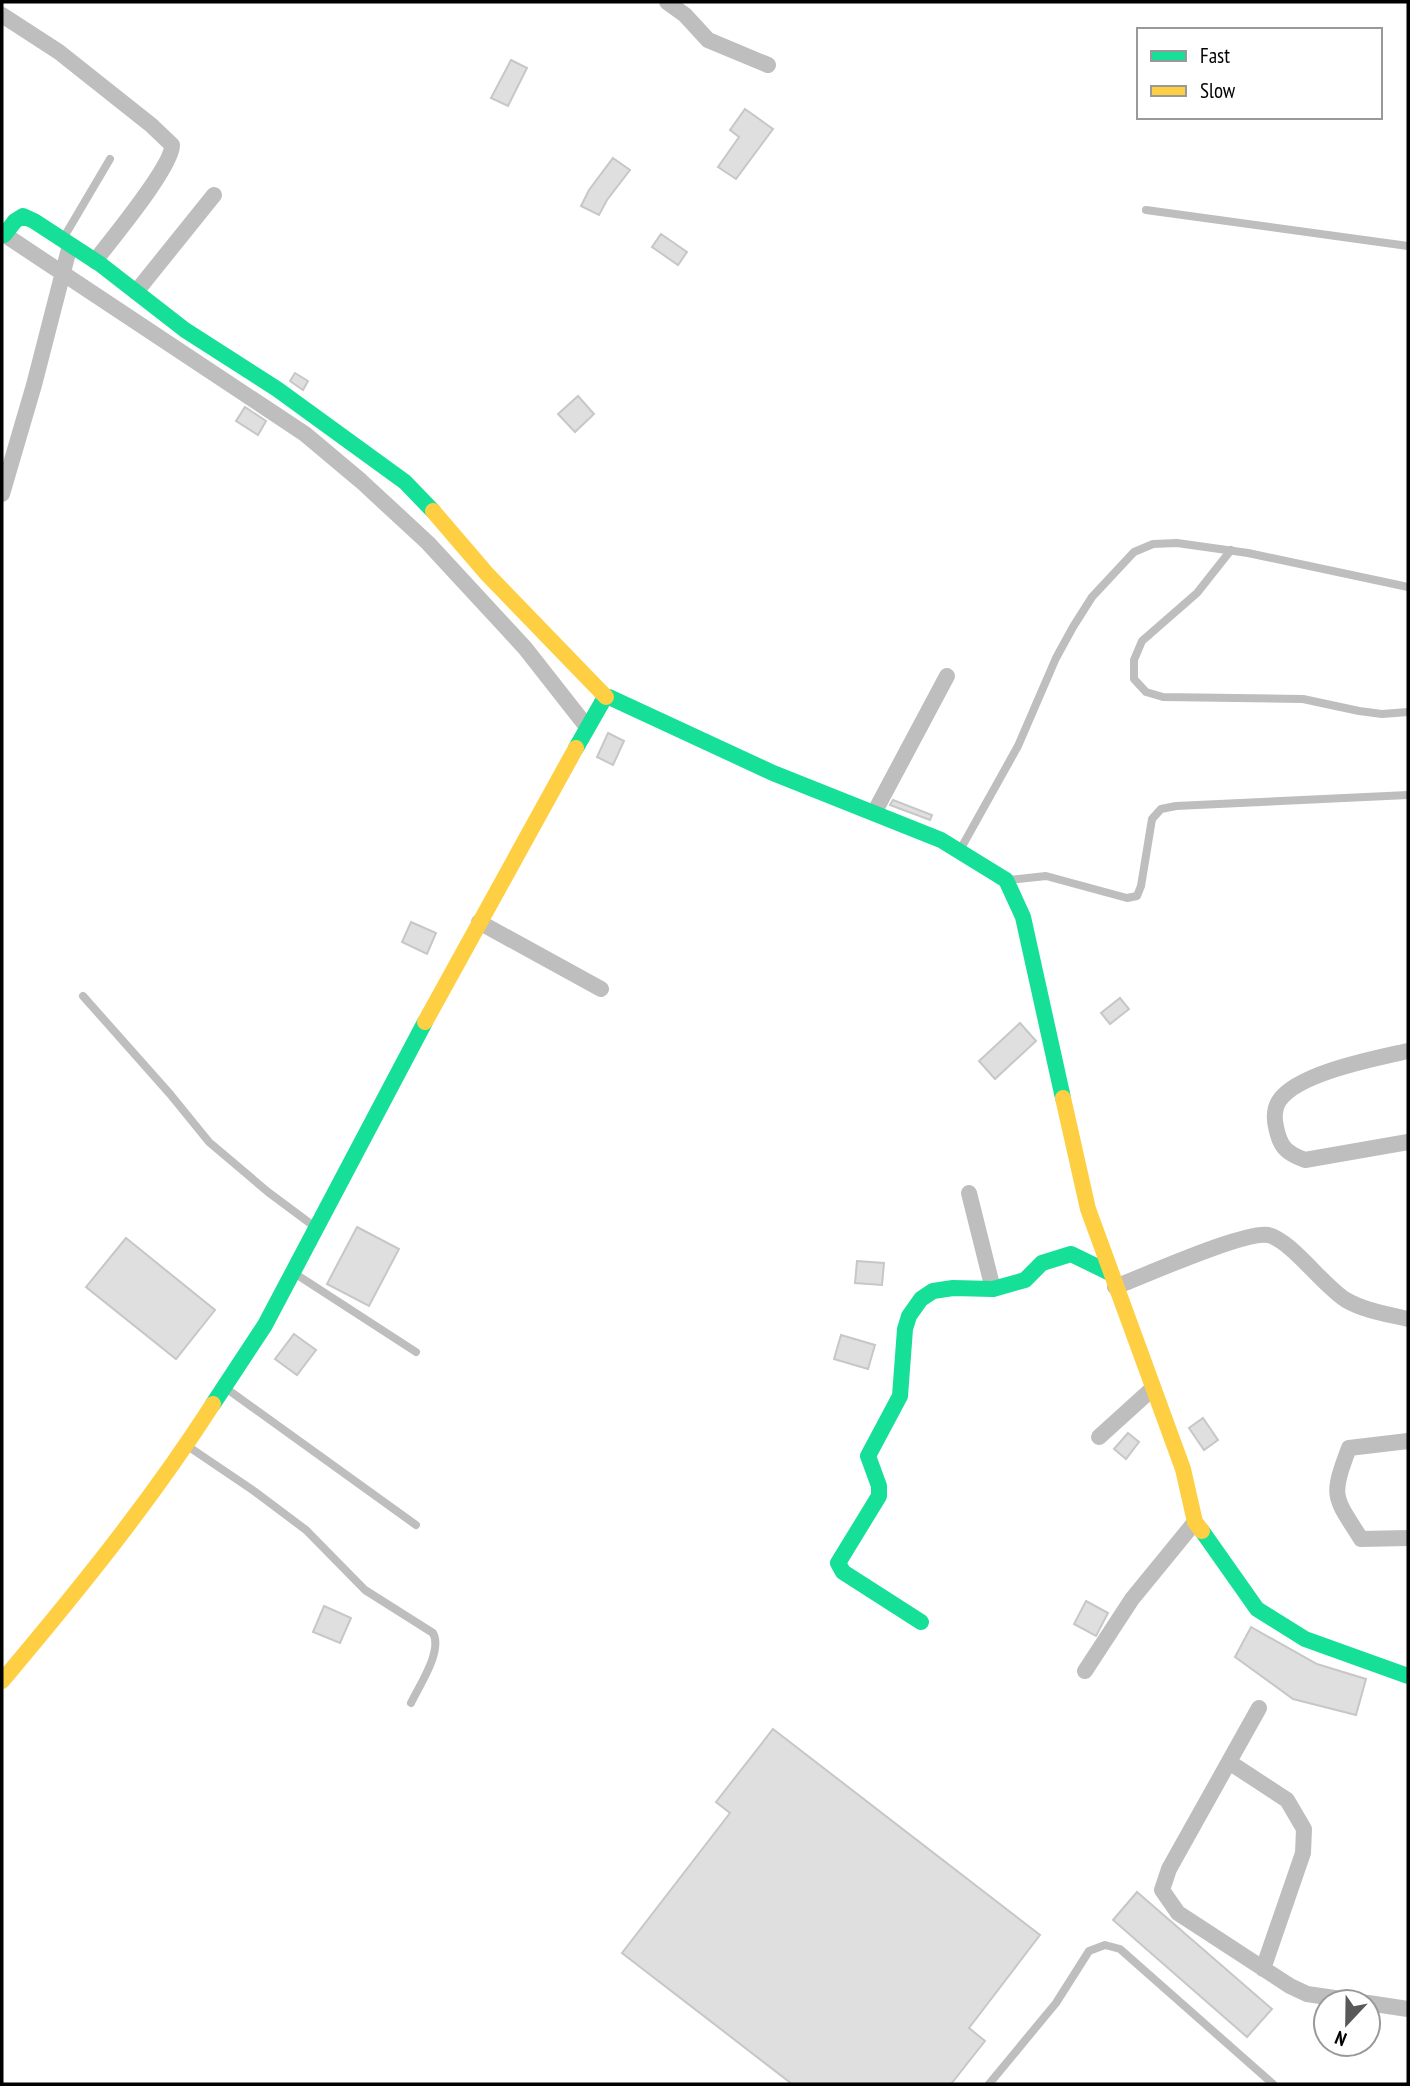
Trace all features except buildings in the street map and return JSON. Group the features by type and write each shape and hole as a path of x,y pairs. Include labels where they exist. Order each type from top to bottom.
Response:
{"street":[{"path":"667,2 685,15 708,40 768,65"},
{"path":"2,15 59,52 152,125 172,145 170,156 142,199 95,261"},
{"path":"136,292 214,195"},
{"path":"23,216 66,242 185,330 277,389 405,482 458,543 582,670 597,710 524,648 428,543 362,481 305,434 3,234 23,216"},
{"path":"2,494 34,385 66,242"},
{"path":"874,813 947,676"},
{"path":"2,1681 8,1661 81,1587 187,1445 265,1325 479,922 597,710 612,697 774,773 940,841 1006,880 1023,917 1088,1209 1183,1469 1195,1522 1257,1609 1305,1639 1408,1676"},
{"path":"479,922 601,989"},
{"path":"1408,1051 1353,1063 1291,1089 1279,1101 1274,1117 1278,1141 1290,1155 1305,1160 1408,1142"},
{"path":"969,1193 993,1289"},
{"path":"921,1622 843,1572 838,1563 879,1496 880,1486 868,1456 900,1396 905,1329 909,1316 922,1299 933,1291 953,1287 993,1289 1025,1280 1042,1263 1071,1254 1113,1280 1245,1237 1268,1236 1283,1244 1346,1300 1368,1310 1408,1319"},
{"path":"1099,1437 1152,1389"},
{"path":"1408,1441 1349,1448 1336,1484 1338,1503 1361,1539 1408,1538"},
{"path":"1085,1671 1132,1599 1195,1522"},
{"path":"1259,1708 1169,1869 1162,1890 1178,1913 1290,1986 1312,1995"},
{"path":"1229,1762 1287,1800 1304,1829 1303,1853 1263,1969"},
{"path":"1382,2005 1408,2009"}],"lane":[{"path":"66,242 110,159"},
{"path":"1146,210 1408,246"},
{"path":"960,851 1018,746 1056,658 1092,597 1134,552 1153,544 1177,543 1231,550 1408,587"},
{"path":"1231,550 1198,593 1142,641 1134,660 1134,679 1146,692 1164,697 1304,699 1382,714 1408,712"},
{"path":"1006,880 1046,876 1127,898 1137,895 1141,886 1152,819 1161,809 1176,806 1408,795"},
{"path":"83,996 209,1142 268,1192 318,1228"},
{"path":"294,1273 416,1352"},
{"path":"225,1388 416,1525"},
{"path":"187,1445 306,1530 365,1590 433,1633 437,1641 435,1655 411,1703"},
{"path":"989,2084 1056,2003 1089,1951 1105,1945 1120,1949 1273,2084"}],"traffic: fast":[{"path":"4,235 15,221 23,216 34,221 100,264 185,330 277,389 405,482 433,511"},
{"path":"576,748 604,699 609,697 773,773 941,840 1006,880 1023,917 1063,1098"},
{"path":"213,1404 265,1325 425,1022"},
{"path":"921,1622 843,1572 838,1563 879,1496 879,1486 868,1456 900,1396 905,1329 909,1316 921,1299 933,1291 953,1288 993,1289 1025,1280 1042,1263 1071,1254 1110,1273"},
{"path":"1202,1531 1257,1609 1305,1639 1408,1676"}],"traffic: slow":[{"path":"433,511 487,574 606,697"},
{"path":"425,1022 576,748"},
{"path":"1063,1098 1088,1209 1183,1469 1195,1522 1202,1531"},
{"path":"2,1681 112,1546 213,1404"}]}
